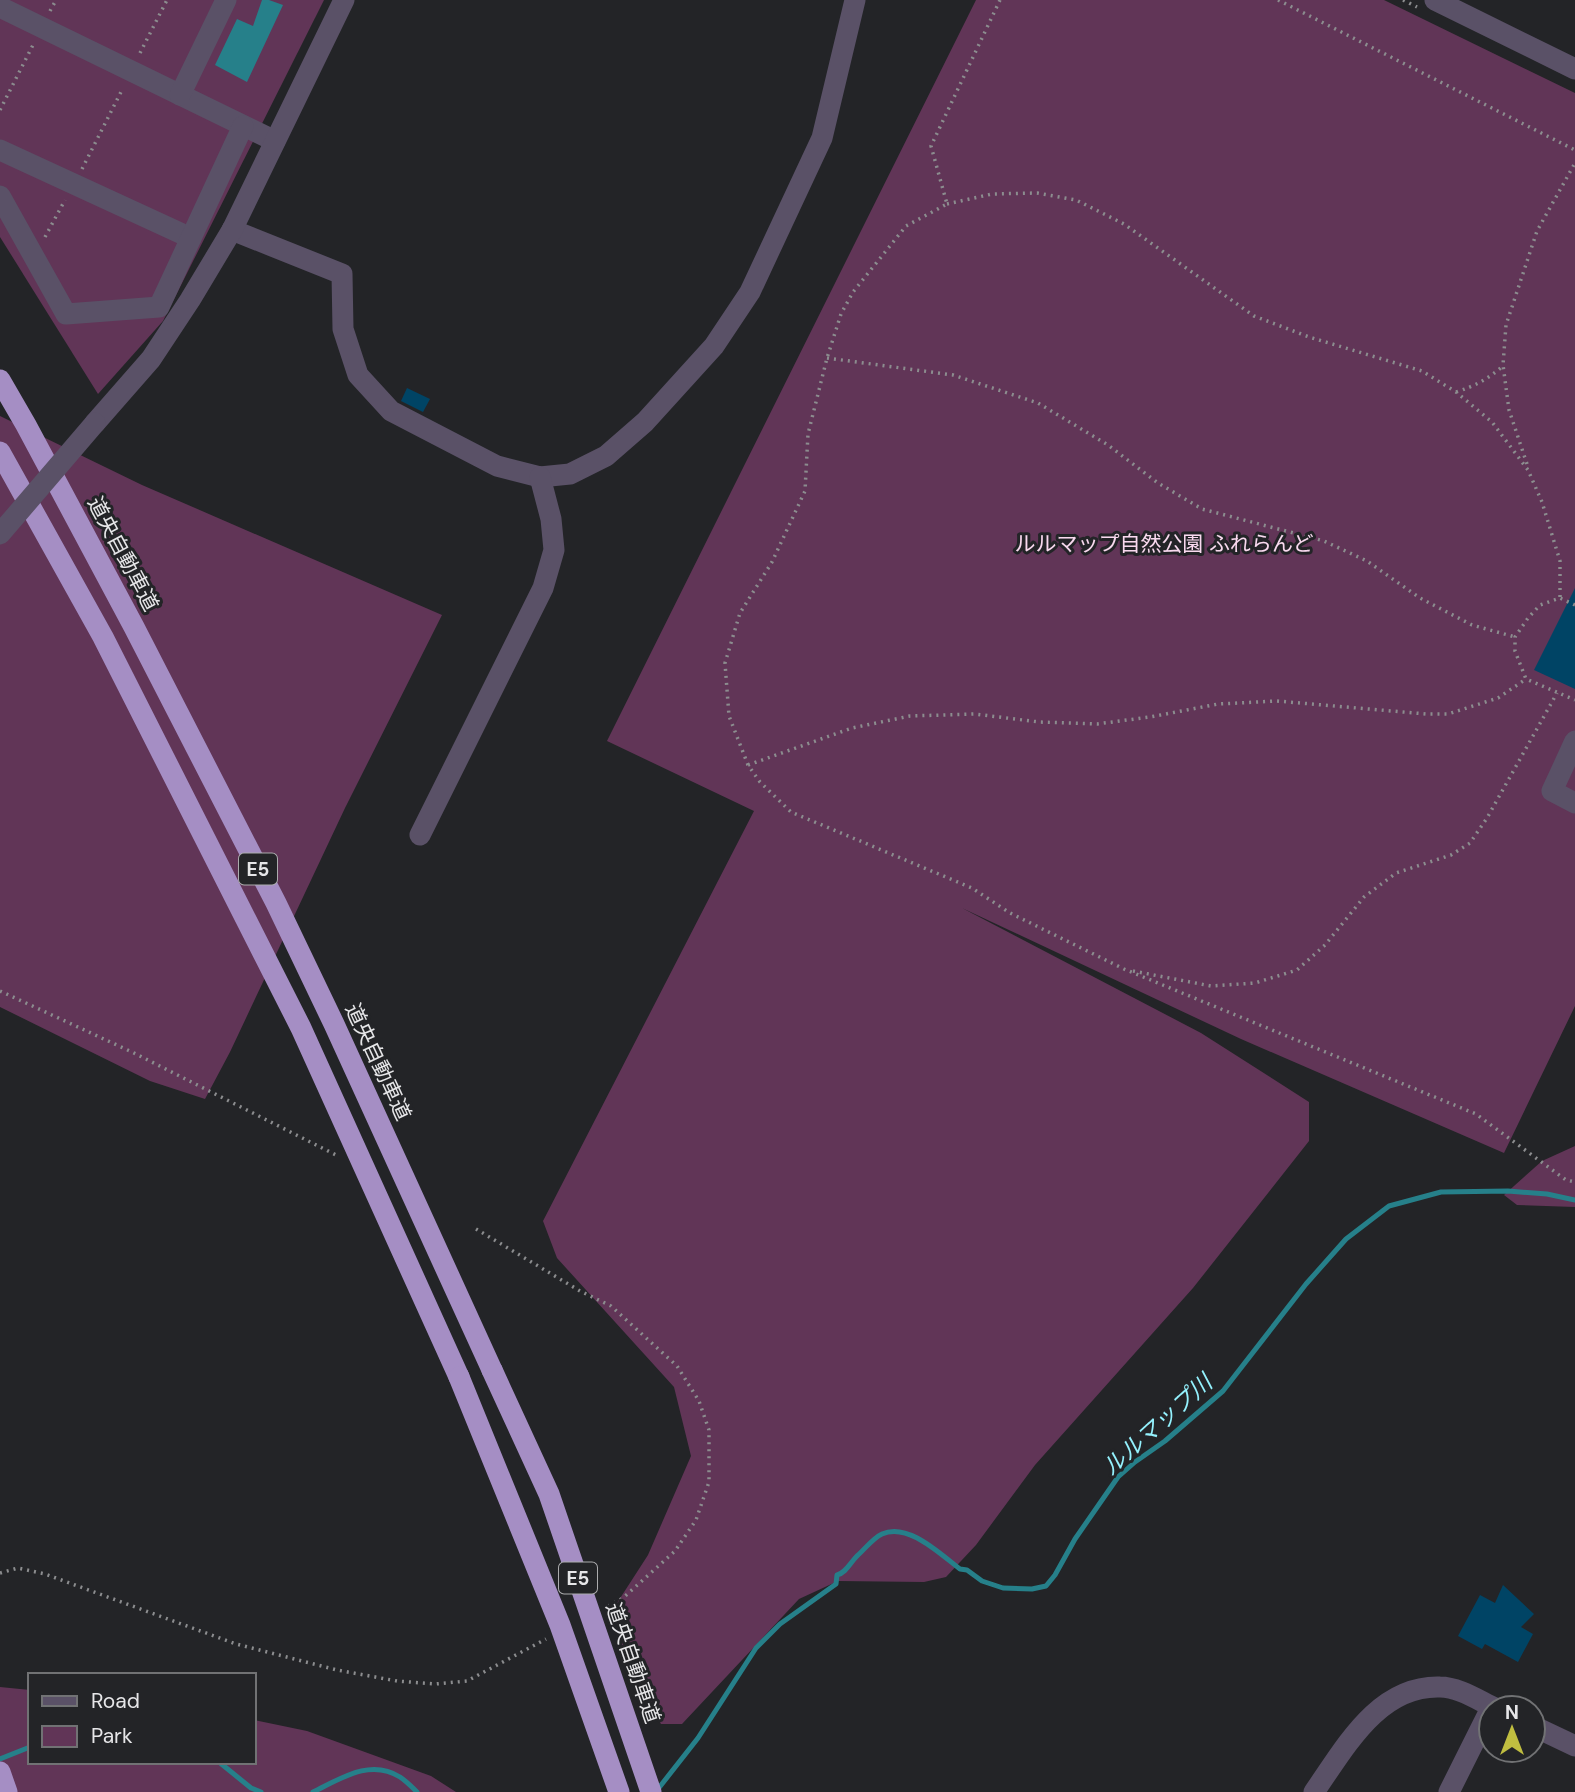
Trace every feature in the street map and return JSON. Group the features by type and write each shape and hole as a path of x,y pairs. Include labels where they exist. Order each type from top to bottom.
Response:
{"highway":[{"name":"道央自動車道","path":"0,380 134,627 276,903 334,1024 549,1494 651,1792"},
{"name":"E5","path":"0,452 103,637 301,1028 459,1377 560,1625 619,1792"},
{"path":"0,1772 7,1792"}],"street":[{"path":"180,95 226,0"},
{"path":"0,534 151,359 190,300 232,230 344,0"},
{"path":"232,230 342,274 343,329 358,375 391,411 497,466 540,477 570,474 607,456 645,422 713,346 750,292 822,138 855,0"},
{"path":"1436,0 1575,69"},
{"path":"0,7 275,141"},
{"path":"0,196 66,314 159,307 243,126"},
{"path":"0,150 191,238"},
{"path":"420,835 543,588 554,550 551,519 540,477"},
{"path":"1575,741 1552,791 1575,803"},
{"path":"1314,1792 1363,1723 1396,1697 1417,1689 1442,1686 1477,1700"},
{"path":"1547,1733 1575,1746"},
{"path":"1449,1792 1477,1737"}],"path":[{"path":"0,110 56,0"},
{"path":"34,257 167,0"},
{"path":"947,204 932,146 1000,0"},
{"path":"1278,0 1575,150"},
{"path":"1560,598 1560,561 1509,410 1503,365 1506,325 1537,231 1575,163"},
{"path":"1528,470 1492,422 1456,392 1422,371 1309,337 1254,316 1124,224 1076,200 1037,193 992,194 947,204 906,226 853,292 841,314 808,434 805,491 772,562 740,614 725,663 729,716 748,765 760,782 791,811 972,888 1010,913 1124,970 1476,1114 1566,1180 1575,1182"},
{"path":"827,358 953,375 1038,403 1108,444 1158,484 1202,509 1324,541 1367,561 1420,598 1472,625 1515,637"},
{"path":"1456,392 1491,377 1503,365"},
{"path":"1575,605 1560,598 1541,606 1528,618 1515,637 1516,652 1526,679 1575,700"},
{"path":"748,765 852,728 910,716 975,714 1039,722 1097,724 1218,704 1277,701 1448,714 1498,698 1526,679"},
{"path":"1124,970 1210,986 1255,983 1297,970 1325,945 1364,897 1396,873 1451,855 1470,843 1487,818 1557,693"},
{"path":"0,991 132,1052 343,1159"},
{"path":"476,1229 611,1306 677,1366 699,1401 709,1430 709,1482 695,1520 675,1551 623,1598 599,1611"},
{"path":"0,1573 19,1568 45,1574 236,1644 337,1670 397,1681 435,1684 467,1681 551,1637"}],"green space":[{"path":"0,0 324,0 163,321 98,394 0,237"},
{"name":"ルルマップ自然公園 ふれらんど","path":"976,0 1384,0 1575,93 1575,1006 1504,1153 1241,1039 962,908 1201,1033 1309,1102 1309,1141 1193,1288 1035,1465 976,1545 946,1577 924,1582 838,1581 799,1599 682,1724 661,1724 622,1659 617,1603 648,1555 691,1456 674,1387 557,1258 543,1221 754,811 607,741"},
{"path":"0,416 142,485 442,615 345,808 230,1052 205,1099 150,1081 0,1007"},
{"path":"1575,1146 1575,1207 1517,1205 1504,1195 1542,1161"},
{"path":"0,1687 28,1690 28,1764 256,1764 256,1720 307,1731 431,1776 456,1792 0,1792"}],"water":[{"path":"262,0 283,5 247,82 215,65 237,19 253,26"}],"building":[{"path":"407,388 430,399 423,412 401,401"},
{"path":"1575,588 1575,689 1534,670"},
{"path":"1503,1585 1534,1614 1521,1627 1533,1634 1518,1662 1485,1644 1482,1649 1458,1636 1480,1595 1495,1603"}],"waterway":[{"name":"ルルマップ川","path":"658,1789 698,1738 756,1648 780,1624 836,1584 837,1575 882,1534 892,1531 913,1536 960,1569 1003,1588 1032,1589 1046,1586 1118,1477 1223,1391 1306,1284 1346,1239 1389,1206 1441,1192 1508,1191 1547,1194 1575,1200"},
{"name":"ルルマップ川","path":"0,1759 28,1748"},
{"name":"ルルマップ川","path":"221,1764 251,1788 261,1792"},
{"name":"ルルマップ川","path":"313,1792 355,1772 366,1770 389,1772 400,1777 417,1792"}]}
